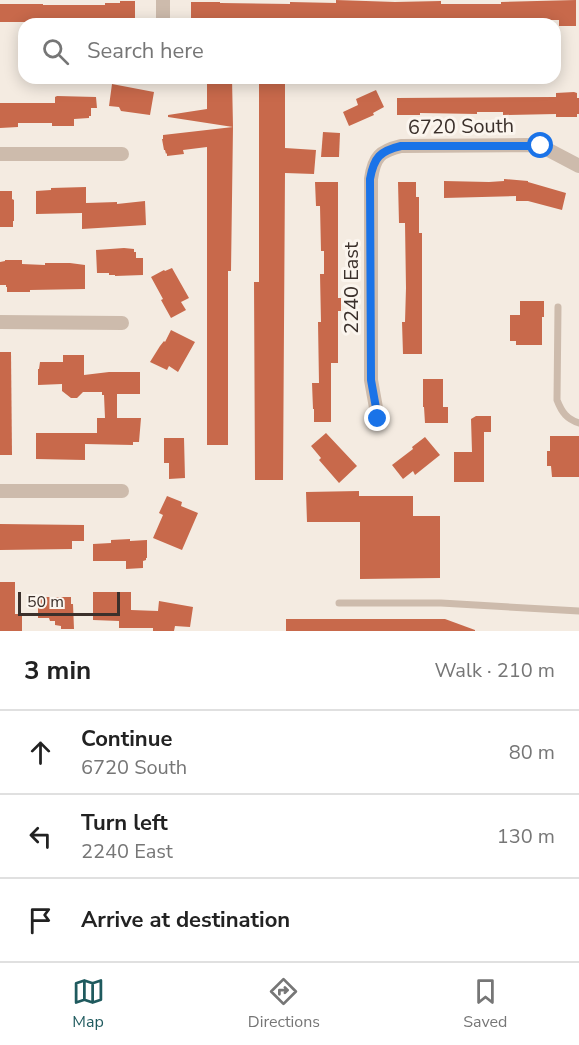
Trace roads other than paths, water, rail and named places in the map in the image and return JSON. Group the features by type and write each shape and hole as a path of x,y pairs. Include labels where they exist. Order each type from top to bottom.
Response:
{"street":[{"path":"164,0 164,18"},
{"name":"6720 South","path":"377,157 387,149 401,146 541,146 579,166"},
{"path":"0,154 122,154"},
{"name":"2240 East","path":"377,157 370,179 371,380 378,419"},
{"path":"0,322 122,323"},
{"path":"0,491 122,491"}],"lane":[{"path":"558,307 557,400 561,410 570,420 579,423"},
{"path":"339,603 441,603 579,611"}]}
